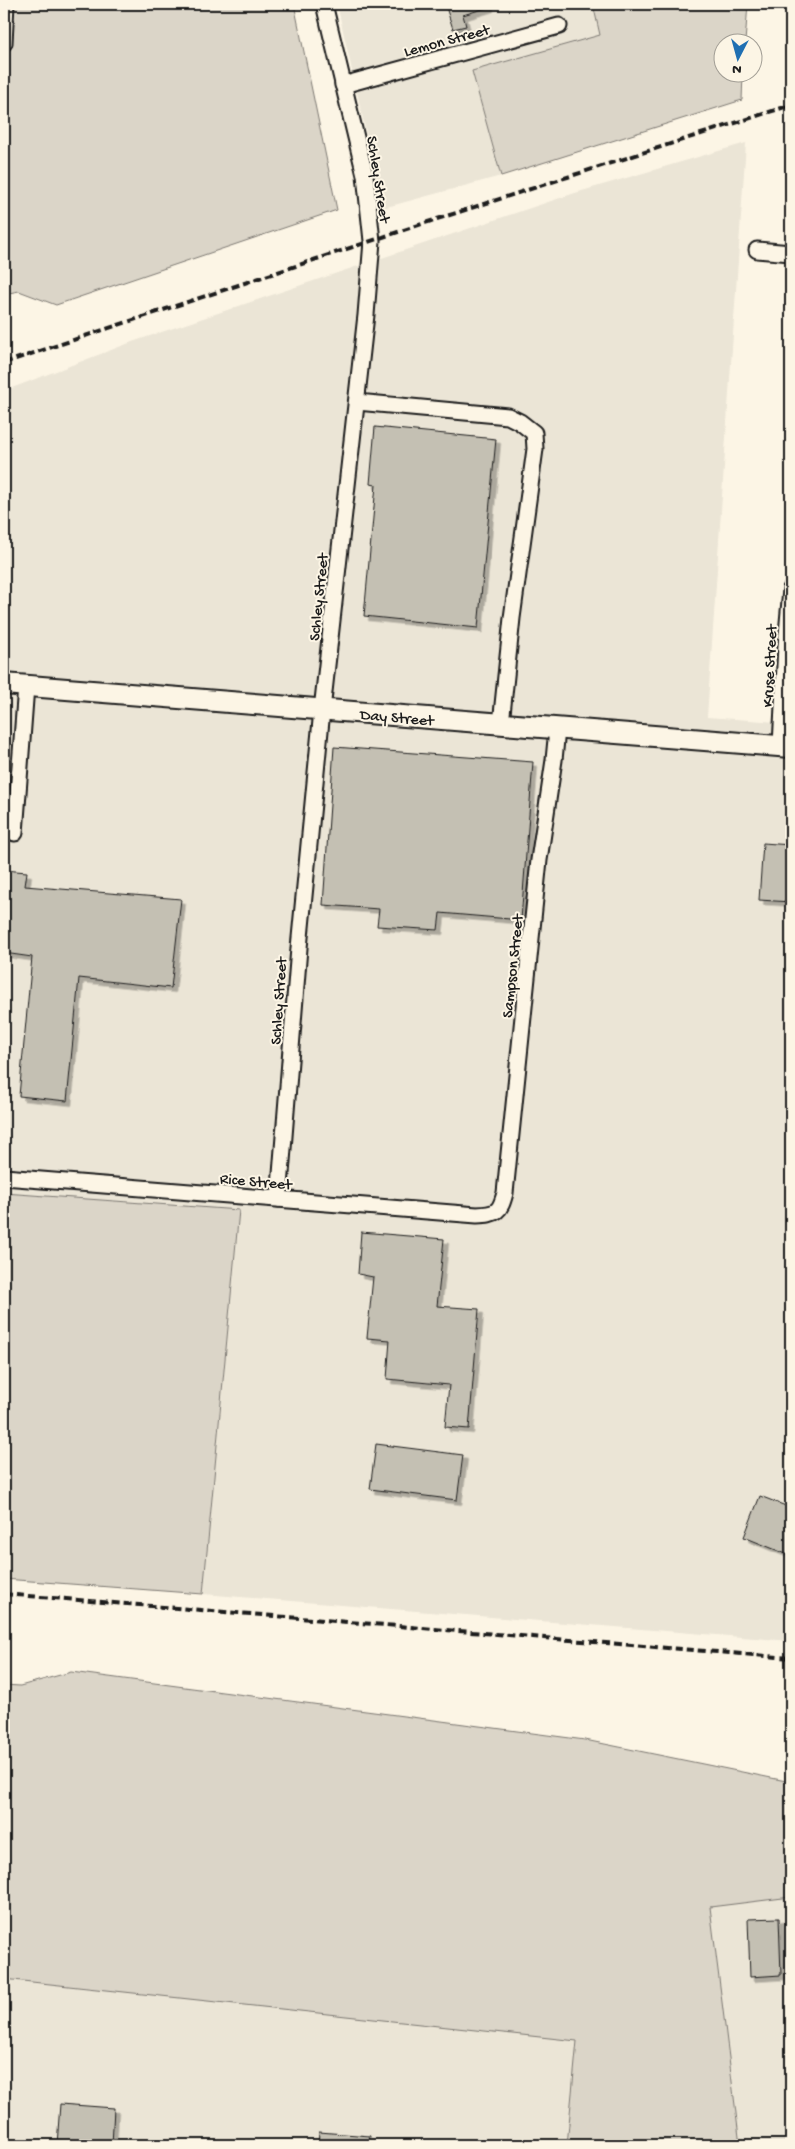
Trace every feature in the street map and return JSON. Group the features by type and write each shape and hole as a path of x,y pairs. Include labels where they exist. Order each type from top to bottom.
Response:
{"main road":[{"name":"Day Street","path":"4,684 786,747"}],"street":[{"path":"4,43 6,4"},
{"name":"Schley Street","path":"279,1199 299,948 322,710 357,402 372,241 366,182 324,4"},
{"name":"Lemon Street","path":"344,85 559,26"},
{"path":"757,250 791,253"},
{"path":"357,402 508,416 534,432 535,449 512,618 501,724"},
{"name":"Kruse Street","path":"786,747 786,645 791,589"},
{"path":"15,833 26,686"},
{"name":"Sampson Street","path":"502,1206 505,1193 539,860 557,728"},
{"name":"Rice Street","path":"4,1177 477,1215 491,1214 502,1206"}],"shaded area":[{"path":"4,4 294,4 337,210 56,305 19,291 4,294"},
{"path":"337,4 593,4 600,35 472,71 501,176 383,208"},
{"path":"593,4 748,4 746,32 712,32 712,82 743,82 742,100 501,176 472,71 600,35"},
{"path":"746,143 707,717 791,723 791,1641 203,1594 239,1210 4,1193 4,391 132,342 575,193"},
{"path":"4,1193 239,1210 203,1594 4,1579"},
{"path":"71,1672 585,1740 791,1782 791,1897 710,1907 740,2145 567,2145 577,2041 4,1979 4,1685 20,1686"},
{"path":"791,1897 791,2145 740,2145 710,1906"},
{"path":"4,1979 578,2041 567,2145 4,2145"}],"building":[{"path":"445,4 489,4 489,7 463,15 466,26 453,29"},
{"path":"375,427 496,439 478,628 364,616 376,485 370,484"},
{"path":"334,747 533,762 521,920 440,913 438,930 377,926 379,909 323,905"},
{"path":"763,843 791,845 791,902 759,900"},
{"path":"4,870 27,872 25,886 181,899 171,988 79,978 67,1101 19,1096 32,957 4,953"},
{"path":"361,1232 444,1239 437,1306 479,1309 469,1429 445,1427 449,1385 387,1379 390,1340 367,1338 373,1277 358,1274"},
{"path":"376,1444 463,1455 457,1500 370,1489"},
{"path":"760,1496 791,1508 791,1556 744,1537"},
{"path":"779,1918 781,1975 750,1977 748,1919"},
{"path":"60,2104 114,2108 112,2145 57,2145"},
{"path":"319,2132 370,2136 369,2145 318,2145"}],"railway":[{"path":"4,363 428,222 791,105"},
{"path":"4,1594 791,1658"}]}
